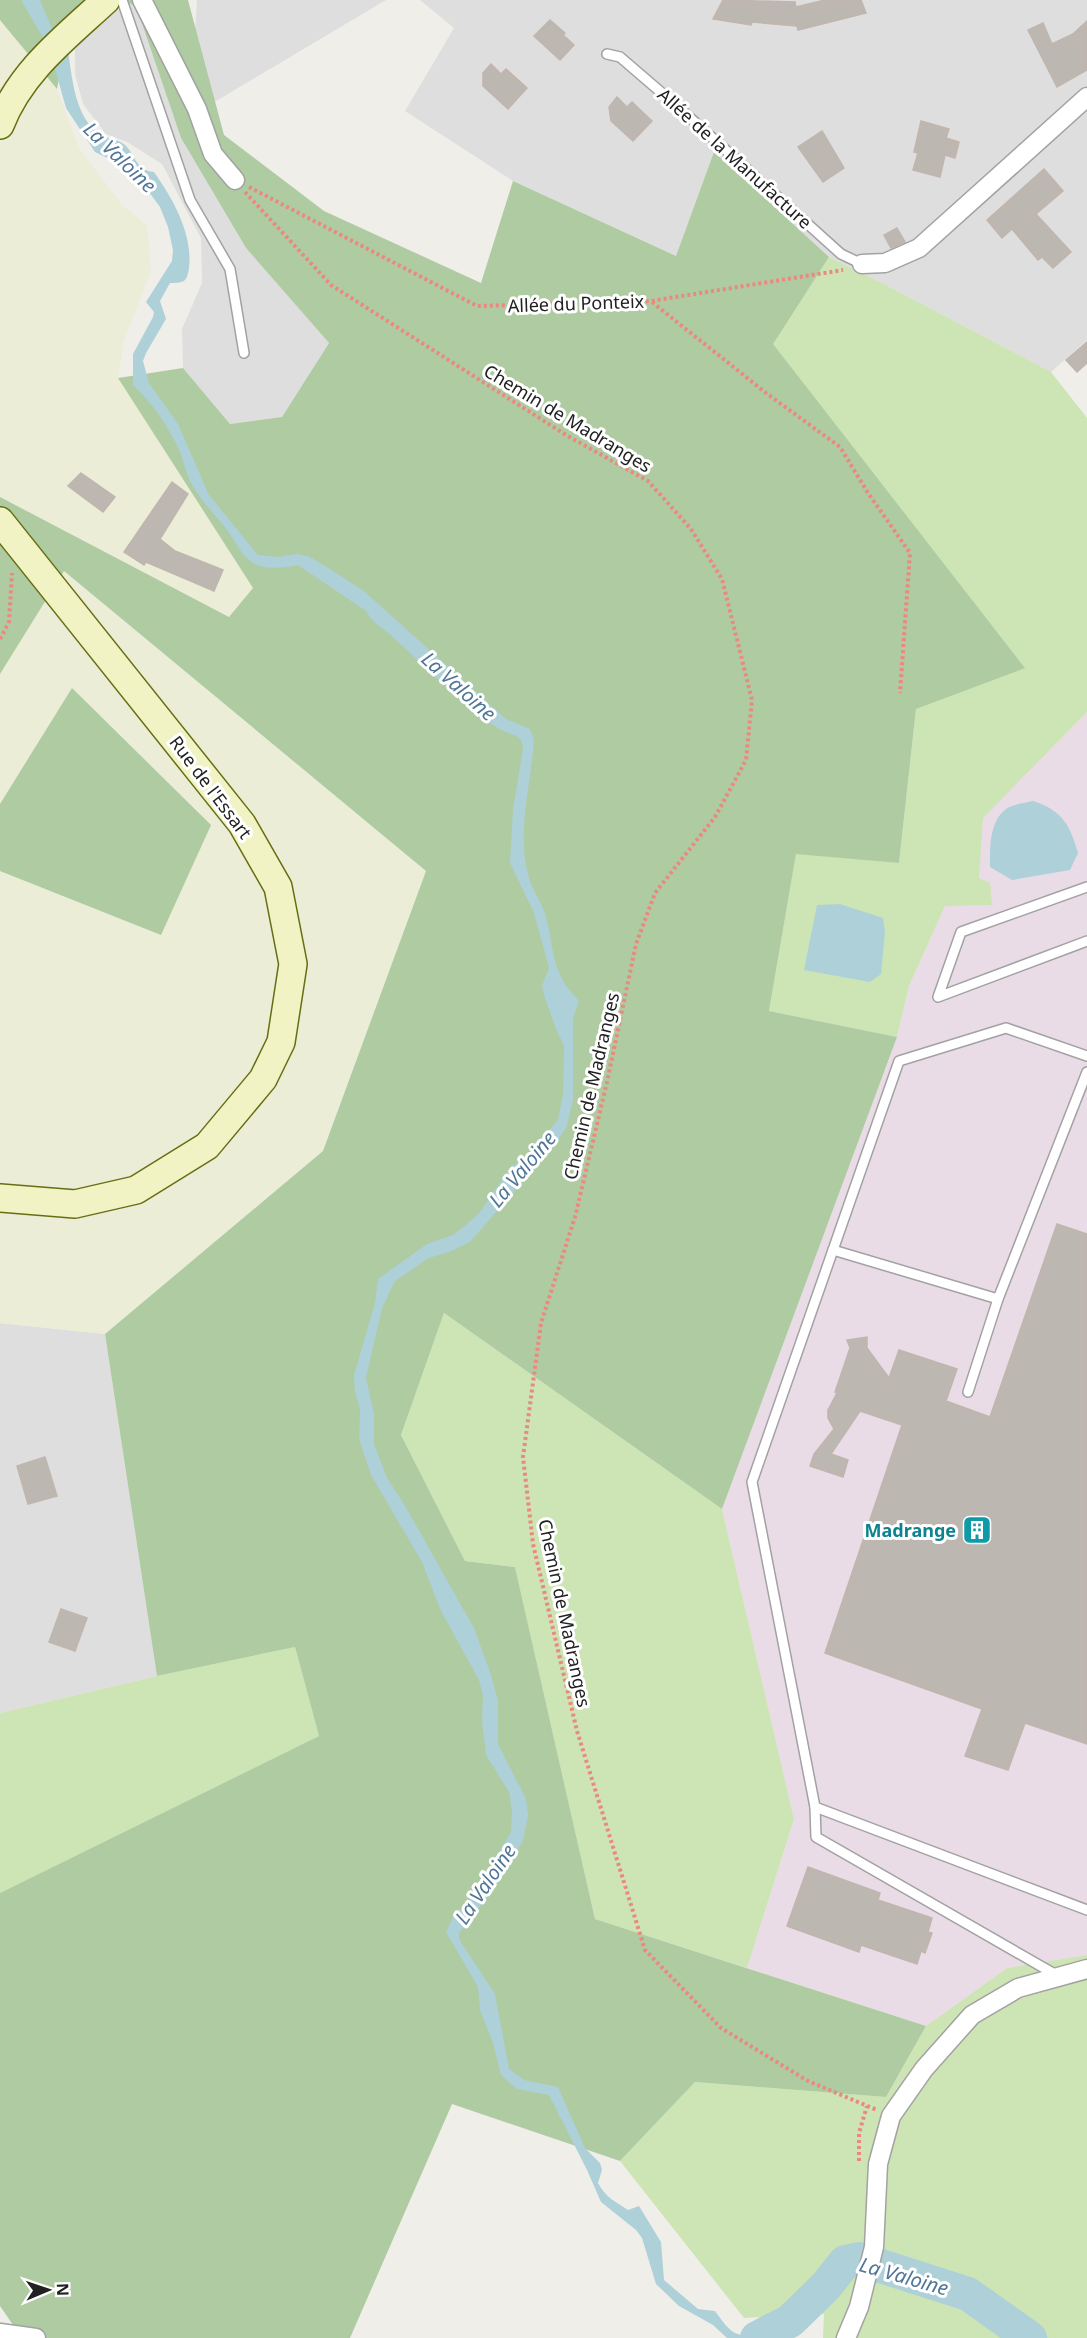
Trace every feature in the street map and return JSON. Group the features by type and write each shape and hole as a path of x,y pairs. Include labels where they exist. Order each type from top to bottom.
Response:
{"street":[{"path":"0,125 6,108 42,58 106,0"},
{"path":"142,0 198,109 213,154 235,180"},
{"path":"862,264 885,263 919,248 1087,97"},
{"name":"Rue de l'Essart","path":"0,1198 75,1204 136,1191 207,1146 263,1079 281,1042 293,964 278,887 242,824 7,531"},
{"path":"846,2338 860,2307 874,2247 878,2164 891,2116 924,2069 972,2016 1018,1988 1087,1970"},
{"path":"0,2333 36,2338"}],"lane":[{"path":"122,0 190,200 230,269 244,352"},
{"name":"Allée de la Manufacture","path":"606,54 620,57 841,254 862,264"},
{"path":"1087,887 961,932 938,997 1087,941"},
{"path":"1060,1977 816,1838 815,1807 752,1482 899,1061 1006,1028 1087,1056"},
{"path":"968,1392 998,1299 1087,1071"},
{"path":"833,1250 998,1299"},
{"path":"815,1807 1087,1910"}],"path":[{"name":"Allée du Ponteix","path":"235,180 477,306 651,301 854,268 862,264"},
{"name":"Chemin de Madranges","path":"235,180 331,285 566,435 648,481 691,529 722,579 752,700 746,760 715,817 655,893 636,944 575,1217 541,1323 523,1457 525,1479 533,1544 577,1731 645,1950 721,2028 808,2081 891,2116"},
{"path":"651,301 766,393 840,447 868,493 910,553 900,693"},
{"path":"0,639 9,622 7,531"}],"shaded area":[{"path":"197,0 386,0 211,104 193,65"},
{"path":"420,0 1087,0 1087,340 1051,372 829,257 714,153 676,256 513,181 405,111 454,28"},
{"path":"127,2 136,6 181,138 246,248 329,343 282,417 230,424 183,368 182,329 202,283 201,238 162,164 127,142 106,134 83,104 75,74 75,48"},
{"path":"1087,712 1087,1955 1007,1968 926,2026 747,1968 794,1819 722,1509 897,1037 909,986 945,906 979,878 982,818"},
{"path":"0,1323 105,1334 157,1676 0,1713"}],"green space":[{"path":"0,0 90,0 71,19 57,89 0,20"},
{"path":"121,0 188,0 224,135 324,211 481,283 513,181 676,256 714,152 829,257 773,344 1025,668 916,709 899,863 796,854 769,1011 897,1037 722,1509 444,1313 401,1435 465,1561 515,1567 595,1919 926,2026 886,2097 695,2082 620,2161 452,2104 350,2338 22,2338 0,2306 0,1893 319,1736 295,1647 157,1676 105,1334 323,1151 426,871 64,571 0,674 0,497 229,617 253,588 118,378 183,368 230,424 282,417 329,343 246,248 181,138 136,6"},
{"path":"0,20 57,89 80,150 122,205 147,226 151,271 124,340 118,378 253,588 229,617 0,497"},
{"path":"829,257 1051,372 1087,418 1087,712 983,818 979,878 990,883 992,905 945,906 909,986 897,1037 769,1011 796,853 899,863 916,709 1024,667 772,344"},
{"path":"64,571 426,871 323,1151 105,1334 0,1323 0,674"},
{"path":"72,688 211,825 161,935 0,871 0,804"},
{"path":"444,1313 722,1509 794,1819 747,1968 595,1919 515,1567 465,1561 401,1435"},
{"path":"295,1647 319,1736 0,1893 0,1713 157,1676"},
{"path":"1087,1955 1087,2338 823,2338 824,2314 744,2318 620,2161 695,2082 886,2097 926,2026 1007,1968"}],"water":[{"path":"21,0 40,0 56,38 45,41"},
{"path":"67,45 75,93 84,117 100,134 125,145 139,165 154,172 174,205 185,230 189,255 188,275 184,281 170,283 160,301 166,319 143,361 149,383 178,424 209,495 258,555 308,556 364,591 506,719 530,729 534,740 524,826 525,861 529,878 546,915 559,973 579,1001 573,1019 573,1099 567,1126 558,1140 470,1242 429,1258 395,1281 382,1308 366,1378 374,1414 374,1444 387,1478 474,1628 498,1701 498,1744 526,1799 528,1815 523,1841 488,1896 459,1933 459,1939 495,1994 509,2069 524,2080 558,2087 585,2148 600,2163 602,2170 598,2183 605,2193 628,2210 639,2206 661,2242 664,2280 698,2309 715,2311 737,2334 758,2335 818,2289 841,2258 853,2253 860,2254 858,2265 838,2277 794,2324 782,2333 769,2338 727,2338 713,2325 679,2306 656,2284 642,2238 636,2230 601,2202 549,2095 517,2089 501,2075 493,2043 480,2010 478,1987 446,1932 454,1915 471,1899 511,1832 512,1812 509,1792 486,1755 482,1720 483,1696 479,1680 441,1611 422,1562 371,1475 359,1439 360,1409 355,1392 354,1375 375,1303 378,1279 427,1244 453,1235 466,1225 480,1212 512,1166 522,1161 558,1120 563,1094 564,1046 544,995 542,986 549,968 534,913 510,863 513,809 523,749 521,740 490,723 372,620 366,611 298,565 279,568 266,567 249,560 195,490 171,434 154,408 133,385 133,354 154,312 146,302 172,261 173,250 168,227 160,207 149,192 118,163 95,152 66,108 52,58"},
{"path":"1033,801 1058,814 1072,834 1078,853 1070,870 1012,880 990,867 993,828 1000,814 1006,809"},
{"path":"840,904 883,918 885,932 881,974 870,982 804,970 817,905"},
{"path":"884,2256 974,2292 991,2309 1011,2323 1026,2331 1049,2338 1028,2337 968,2294 888,2268"}],"building":[{"path":"723,0 795,2 796,7 825,0 861,0 866,13 798,30 797,26 752,22 751,25 713,19"},
{"path":"550,20 565,33 563,35 574,45 560,60 534,36"},
{"path":"1087,21 1087,70 1057,87 1028,30 1043,23 1052,44 1073,34"},
{"path":"491,64 501,74 506,69 527,88 508,109 483,86 483,73"},
{"path":"617,97 627,107 632,102 652,121 633,141 611,121 609,107"},
{"path":"921,121 949,129 946,138 959,142 955,158 945,155 940,177 913,170 918,153 914,152"},
{"path":"822,131 844,168 823,182 798,147"},
{"path":"1044,169 1063,191 1036,214 1071,252 1053,268 1042,257 1038,260 1012,229 1002,238 987,220"},
{"path":"897,228 905,242 891,248 884,235"},
{"path":"1087,342 1087,363 1077,372 1066,360"},
{"path":"81,473 115,497 103,512 68,486"},
{"path":"172,482 188,494 160,539 175,551 223,570 214,591 146,562 144,565 124,552"},
{"name":"Madrange","path":"1057,1224 1087,1234 1087,1744 1025,1723 1008,1770 965,1756 982,1709 825,1653 902,1425 860,1411 831,1454 848,1460 843,1477 810,1466 814,1454 834,1429 828,1418 828,1410 837,1393 835,1392 850,1348 847,1340 867,1337 867,1348 889,1378 899,1350 957,1369 946,1401 990,1417"},
{"path":"45,1457 57,1496 28,1504 17,1466"},
{"path":"61,1609 87,1618 75,1651 49,1642"},
{"path":"808,1867 880,1893 878,1900 932,1918 928,1932 932,1933 925,1953 921,1951 917,1964 861,1945 859,1952 787,1926"}],"waterway":[{"name":"La Valoine","path":"757,2338 790,2321 826,2286 845,2262 859,2259 968,2294 1030,2338"}],"place":[{"name":"Madrange","path":"977,1530"}]}
